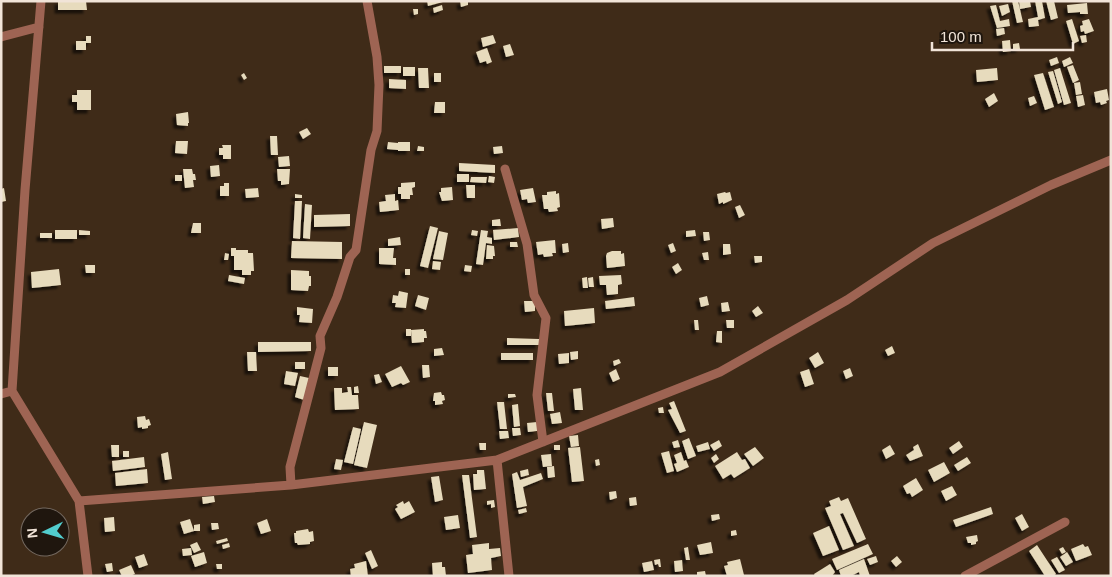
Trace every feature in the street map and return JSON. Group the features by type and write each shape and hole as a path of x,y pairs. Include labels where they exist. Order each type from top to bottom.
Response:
{"street":[{"path":"42,1 25,190 12,391 79,501 88,576"},
{"path":"291,485 290,467 321,348 320,336 337,296 350,257 356,250 371,150 377,131 379,85 377,57 367,1"},
{"path":"1,37 39,26"},
{"path":"79,501 291,485 497,460 720,372 847,300 933,243 1051,185 1111,160"},
{"path":"505,168 527,244 534,295 546,318 537,395 543,442"},
{"path":"1,394 12,391"},
{"path":"497,460 509,576"},
{"path":"964,576 1065,522"}],"building":[{"path":"58,1 86,1 87,10 58,10"},
{"path":"427,1 443,1 443,2 428,6"},
{"path":"460,1 468,1 468,5 461,7"},
{"path":"1012,1 1018,1 1023,22 1017,23"},
{"path":"1019,1 1030,1 1031,7 1020,9"},
{"path":"1035,1 1042,1 1045,18 1038,20 1039,26 1029,27 1028,19 1038,17"},
{"path":"1046,1 1054,1 1058,18 1051,20"},
{"path":"1087,3 1088,14 1080,14 1080,12 1068,13 1067,5"},
{"path":"1008,4 1010,12 1002,16 999,6"},
{"path":"442,5 443,10 434,13 433,8"},
{"path":"996,5 1000,21 1009,19 1010,26 997,28 990,6"},
{"path":"413,9 418,9 418,14 414,15"},
{"path":"1072,19 1079,41 1073,44 1066,21"},
{"path":"1089,19 1094,31 1085,34 1084,31 1081,32 1080,26 1083,25 1082,21"},
{"path":"1004,28 1005,34 997,36 996,29"},
{"path":"493,35 496,43 483,47 481,38"},
{"path":"1086,35 1087,42 1082,43 1080,36"},
{"path":"86,36 91,36 91,43 86,43"},
{"path":"1010,40 1011,51 1003,52 1002,41"},
{"path":"76,41 86,41 86,50 76,50"},
{"path":"1019,43 1020,49 1013,50 1013,44"},
{"path":"510,44 514,55 506,57 503,46"},
{"path":"487,48 492,62 487,64 486,61 480,63 476,52"},
{"path":"1057,57 1059,63 1051,66 1049,60"},
{"path":"1070,57 1073,63 1064,67 1062,61"},
{"path":"1073,65 1079,80 1073,83 1067,67"},
{"path":"384,66 401,66 401,73 384,73"},
{"path":"403,67 415,67 415,76 403,76"},
{"path":"418,68 428,68 429,88 419,88"},
{"path":"997,68 998,80 977,82 976,70"},
{"path":"1060,68 1071,103 1064,105 1054,70"},
{"path":"1053,71 1062,102 1058,104 1048,72"},
{"path":"244,73 247,78 244,80 241,75"},
{"path":"434,73 441,73 441,82 434,82"},
{"path":"1043,73 1054,107 1045,110 1034,75"},
{"path":"389,79 406,80 406,89 389,88"},
{"path":"1080,82 1082,94 1076,95 1074,83"},
{"path":"1107,89 1109,100 1106,101 1107,103 1101,105 1100,102 1096,103 1094,92"},
{"path":"77,90 91,90 91,110 77,110 77,102 72,102 72,95 77,95"},
{"path":"994,93 998,101 989,107 985,99"},
{"path":"1083,95 1085,105 1078,107 1076,96"},
{"path":"1034,96 1037,103 1030,106 1028,98"},
{"path":"435,102 445,102 445,113 434,113"},
{"path":"188,112 188,126 177,125 176,114"},
{"path":"307,128 311,134 303,139 299,132"},
{"path":"270,136 277,136 278,155 271,155"},
{"path":"176,141 188,141 187,154 175,153"},
{"path":"388,142 398,143 398,150 387,149"},
{"path":"398,142 410,142 410,151 398,151"},
{"path":"222,145 231,145 231,159 223,159 223,155 219,155 219,148 223,148"},
{"path":"418,146 424,147 424,151 417,151"},
{"path":"502,146 503,153 494,154 493,147"},
{"path":"289,156 290,166 279,167 278,157"},
{"path":"459,163 495,165 495,173 459,171"},
{"path":"219,165 220,176 211,177 210,166"},
{"path":"183,169 192,169 196,180 193,180 194,187 185,188"},
{"path":"277,169 290,169 289,184 281,185 281,181 278,181"},
{"path":"457,174 469,174 469,182 457,182"},
{"path":"175,175 182,175 182,181 175,181"},
{"path":"489,176 495,177 494,183 488,182"},
{"path":"471,177 487,177 486,183 470,182"},
{"path":"415,182 415,187 412,188 413,195 410,195 410,199 401,199 401,194 398,194 398,187 401,187 401,183"},
{"path":"224,183 229,183 229,196 220,196 220,186 224,186"},
{"path":"466,185 475,185 475,198 467,198"},
{"path":"452,187 453,200 442,201 439,192 441,192 441,188"},
{"path":"4,188 6,201 1,202 1,189"},
{"path":"258,188 259,197 246,198 245,189"},
{"path":"533,188 536,202 528,203 527,199 522,200 520,190"},
{"path":"556,191 556,194 559,193 560,207 557,208 558,211 549,212 548,209 544,209 542,195 547,195 547,192"},
{"path":"730,192 732,200 719,204 717,194"},
{"path":"295,194 302,195 302,198 295,198"},
{"path":"395,194 395,201 398,200 399,210 380,212 379,202 386,201 385,195"},
{"path":"295,201 302,201 300,239 293,238"},
{"path":"305,204 312,205 310,239 303,238"},
{"path":"740,205 745,215 739,218 735,207"},
{"path":"350,214 350,226 314,227 314,215"},
{"path":"613,218 614,227 602,229 601,219"},
{"path":"500,219 501,226 492,226 492,220"},
{"path":"193,223 201,223 201,233 191,233"},
{"path":"430,226 438,228 428,268 420,266"},
{"path":"518,228 519,237 494,240 493,230"},
{"path":"55,230 77,230 77,239 55,239"},
{"path":"79,230 90,231 90,235 79,235"},
{"path":"472,230 478,231 477,236 471,235"},
{"path":"481,230 488,231 487,237 492,238 492,244 486,243 483,265 476,264"},
{"path":"695,230 696,236 686,237 686,231"},
{"path":"439,231 448,233 443,260 433,259"},
{"path":"703,232 709,232 710,240 704,241"},
{"path":"40,233 52,233 52,238 40,238"},
{"path":"400,237 401,245 388,246 388,239"},
{"path":"555,240 556,253 552,253 553,256 544,257 543,254 538,255 536,242"},
{"path":"292,241 342,242 342,259 291,258"},
{"path":"510,242 517,242 518,247 510,247"},
{"path":"568,243 569,252 563,253 562,244"},
{"path":"673,243 676,251 671,253 668,245"},
{"path":"723,244 730,244 731,254 723,255"},
{"path":"487,245 494,246 495,256 493,256 493,259 486,259"},
{"path":"231,248 248,250 248,253 253,253 254,271 251,271 251,275 242,275 242,270 234,270 234,256 231,256"},
{"path":"379,248 394,248 393,258 396,258 396,265 379,264"},
{"path":"612,251 624,253 625,266 607,268 606,256 607,253"},
{"path":"708,252 709,260 704,260 702,253"},
{"path":"225,253 229,254 228,260 224,260"},
{"path":"754,256 762,256 762,262 755,263"},
{"path":"433,261 441,262 440,270 432,269"},
{"path":"678,263 682,270 676,274 672,267"},
{"path":"85,265 95,265 95,273 86,273"},
{"path":"465,265 472,266 471,272 464,271"},
{"path":"59,269 61,285 32,288 31,272"},
{"path":"405,269 410,269 410,275 405,275"},
{"path":"291,270 309,271 311,286 309,286 308,291 291,290"},
{"path":"229,275 245,278 244,284 228,281"},
{"path":"621,275 622,284 618,285 618,294 607,295 606,285 600,285 599,276"},
{"path":"587,277 588,288 583,288 582,278"},
{"path":"593,277 594,287 589,287 588,278"},
{"path":"399,291 408,293 406,308 395,307 396,303 392,303 393,295 398,296"},
{"path":"418,295 429,298 426,310 415,306"},
{"path":"707,296 709,305 701,307 699,298"},
{"path":"634,297 635,306 606,309 605,301"},
{"path":"524,301 535,301 535,311 525,312"},
{"path":"728,302 730,311 722,312 721,303"},
{"path":"758,306 763,313 756,317 752,311"},
{"path":"297,307 313,309 312,323 299,322 300,315 297,315"},
{"path":"594,308 595,323 565,326 564,311"},
{"path":"694,320 698,320 699,330 695,330"},
{"path":"726,320 734,320 734,328 727,328"},
{"path":"406,329 411,329 411,336 406,336"},
{"path":"424,329 427,338 424,338 424,342 412,343 411,330"},
{"path":"717,331 722,331 722,343 716,342"},
{"path":"507,338 539,339 539,345 507,345"},
{"path":"258,342 311,342 311,351 258,352"},
{"path":"892,346 895,353 888,356 885,350"},
{"path":"442,348 444,355 434,356 434,349"},
{"path":"578,351 578,359 571,360 570,352"},
{"path":"247,352 256,352 257,371 248,371"},
{"path":"818,352 824,363 815,368 809,358"},
{"path":"501,353 533,353 533,360 501,360"},
{"path":"569,353 569,363 559,364 558,354"},
{"path":"619,359 621,363 614,366 613,361"},
{"path":"295,362 305,362 305,369 295,369"},
{"path":"422,365 429,365 430,377 423,378"},
{"path":"401,366 410,382 392,387 385,374"},
{"path":"328,367 338,367 338,376 328,376"},
{"path":"850,368 853,376 846,379 843,371"},
{"path":"616,369 620,379 613,382 609,373"},
{"path":"809,369 814,384 805,387 800,372"},
{"path":"286,371 298,373 295,386 284,384"},
{"path":"379,374 382,382 376,384 374,375"},
{"path":"300,376 309,378 304,400 295,397"},
{"path":"358,386 359,393 354,393 354,387"},
{"path":"347,387 351,387 352,395 358,395 359,409 335,410 334,388 342,388 342,393 348,392"},
{"path":"581,388 583,410 575,410 573,389"},
{"path":"441,392 445,400 442,401 443,404 435,405 435,401 433,401 434,393"},
{"path":"546,393 552,393 554,411 548,411"},
{"path":"508,394 515,394 516,397 508,398"},
{"path":"674,401 686,431 680,433 668,410 672,409 669,403"},
{"path":"497,402 504,402 507,429 500,429"},
{"path":"518,404 520,426 514,427 512,405"},
{"path":"663,407 664,413 659,413 658,408"},
{"path":"560,412 562,423 552,424 550,414"},
{"path":"145,416 146,420 149,419 151,425 148,428 138,428 137,417"},
{"path":"364,422 377,425 367,468 354,465"},
{"path":"537,422 537,431 528,432 527,423"},
{"path":"353,427 361,429 353,464 344,462"},
{"path":"512,428 520,428 521,435 513,436"},
{"path":"499,431 508,431 509,438 500,439"},
{"path":"578,435 579,446 571,447 569,436"},
{"path":"689,438 696,456 688,459 682,441"},
{"path":"678,440 680,447 674,448 672,442"},
{"path":"719,440 722,446 714,451 710,445"},
{"path":"959,441 963,447 953,454 949,448"},
{"path":"708,442 710,449 698,452 696,446"},
{"path":"479,443 486,443 486,450 480,450"},
{"path":"918,444 923,456 910,461 906,455 914,450 913,447"},
{"path":"111,445 119,445 119,457 112,457"},
{"path":"554,445 560,445 560,450 554,450"},
{"path":"890,445 895,454 886,459 882,450"},
{"path":"580,447 584,481 572,482 568,448"},
{"path":"755,447 764,458 753,466 744,454"},
{"path":"123,451 129,451 129,457 123,457"},
{"path":"669,451 674,471 667,473 661,453"},
{"path":"168,452 172,479 165,480 161,454"},
{"path":"681,452 684,461 686,460 689,467 677,472 674,464 677,463 674,455"},
{"path":"737,452 742,460 745,459 750,468 734,478 731,474 723,479 715,466"},
{"path":"551,454 552,466 543,467 541,455"},
{"path":"716,454 719,459 714,463 711,458"},
{"path":"144,457 145,467 113,471 112,461"},
{"path":"967,457 971,463 958,471 954,465"},
{"path":"336,459 343,460 341,470 334,469"},
{"path":"599,459 600,465 596,466 595,460"},
{"path":"944,462 950,473 934,482 928,470"},
{"path":"554,466 555,477 548,478 547,467"},
{"path":"147,469 148,483 116,486 115,473"},
{"path":"528,469 529,475 521,477 520,471"},
{"path":"477,470 484,470 486,489 474,490 473,474 477,474"},
{"path":"517,472 520,480 541,473 543,479 523,487 527,506 517,508 512,474"},
{"path":"462,475 469,475 477,537 470,538"},
{"path":"439,476 443,500 435,502 431,477"},
{"path":"916,478 923,490 912,497 910,493 907,494 903,486"},
{"path":"952,486 957,495 946,501 941,491"},
{"path":"616,491 617,498 610,500 609,492"},
{"path":"214,496 215,502 203,504 202,497"},
{"path":"636,497 637,505 630,506 629,498"},
{"path":"839,497 841,501 848,498 866,539 857,543 843,513 840,514 854,546 843,550 825,508 831,506 829,501"},
{"path":"494,500 495,507 491,508 491,504 487,505 487,501"},
{"path":"403,501 404,504 409,501 415,512 401,519 395,509 398,507 396,505"},
{"path":"991,507 993,514 956,527 953,520"},
{"path":"526,508 527,512 519,514 518,510"},
{"path":"719,514 720,519 712,521 711,515"},
{"path":"1022,514 1029,527 1022,531 1015,518"},
{"path":"458,515 460,528 446,530 444,517"},
{"path":"114,517 115,531 105,532 104,518"},
{"path":"190,519 194,531 184,534 180,522"},
{"path":"267,519 271,531 261,534 257,523"},
{"path":"211,523 218,523 219,529 212,530"},
{"path":"200,524 200,531 194,531 194,525"},
{"path":"829,526 839,550 823,556 813,533"},
{"path":"308,529 309,532 313,531 314,541 310,542 310,544 298,545 295,543 294,533"},
{"path":"736,530 737,535 731,536 731,531"},
{"path":"977,535 978,541 976,544 971,545 971,543 968,543 966,537"},
{"path":"227,538 228,541 217,544 216,541"},
{"path":"197,542 201,550 194,553 190,545"},
{"path":"711,542 713,553 700,555 697,545"},
{"path":"229,543 230,547 223,549 222,545"},
{"path":"489,543 489,549 500,548 501,556 491,558 492,570 468,573 466,555 473,554 472,545"},
{"path":"868,544 873,554 837,570 832,559"},
{"path":"1083,544 1085,547 1088,546 1092,555 1076,561 1071,549"},
{"path":"1037,545 1056,574 1053,576 1045,576 1029,551"},
{"path":"688,547 690,560 686,560 684,548"},
{"path":"1063,547 1066,552 1062,554 1059,549"},
{"path":"191,548 192,555 183,556 182,549"},
{"path":"371,550 378,566 372,569 365,553"},
{"path":"204,552 207,563 195,567 191,556"},
{"path":"1067,552 1073,562 1066,566 1060,557"},
{"path":"144,554 148,565 139,568 135,557"},
{"path":"876,556 878,562 870,565 867,559"},
{"path":"897,556 902,562 896,567 891,561"},
{"path":"1057,557 1065,570 1059,573 1051,560"},
{"path":"660,559 661,567 659,567 658,564 655,565 654,560"},
{"path":"740,559 744,575 727,576 724,566 728,565 727,562"},
{"path":"864,559 870,576 860,576 859,572 851,576 841,576 839,570"},
{"path":"682,560 683,571 675,572 674,561"},
{"path":"366,561 368,576 351,576 350,569 355,568 354,564"},
{"path":"652,561 654,570 644,572 642,563"},
{"path":"442,562 442,567 445,567 446,576 433,576 432,563"},
{"path":"112,563 113,571 107,572 105,564"},
{"path":"216,564 222,564 222,569 217,569"},
{"path":"830,564 835,572 832,576 815,576 814,574"},
{"path":"131,565 135,574 122,576 119,570"},
{"path":"705,571 706,576 697,576 697,572"}]}
